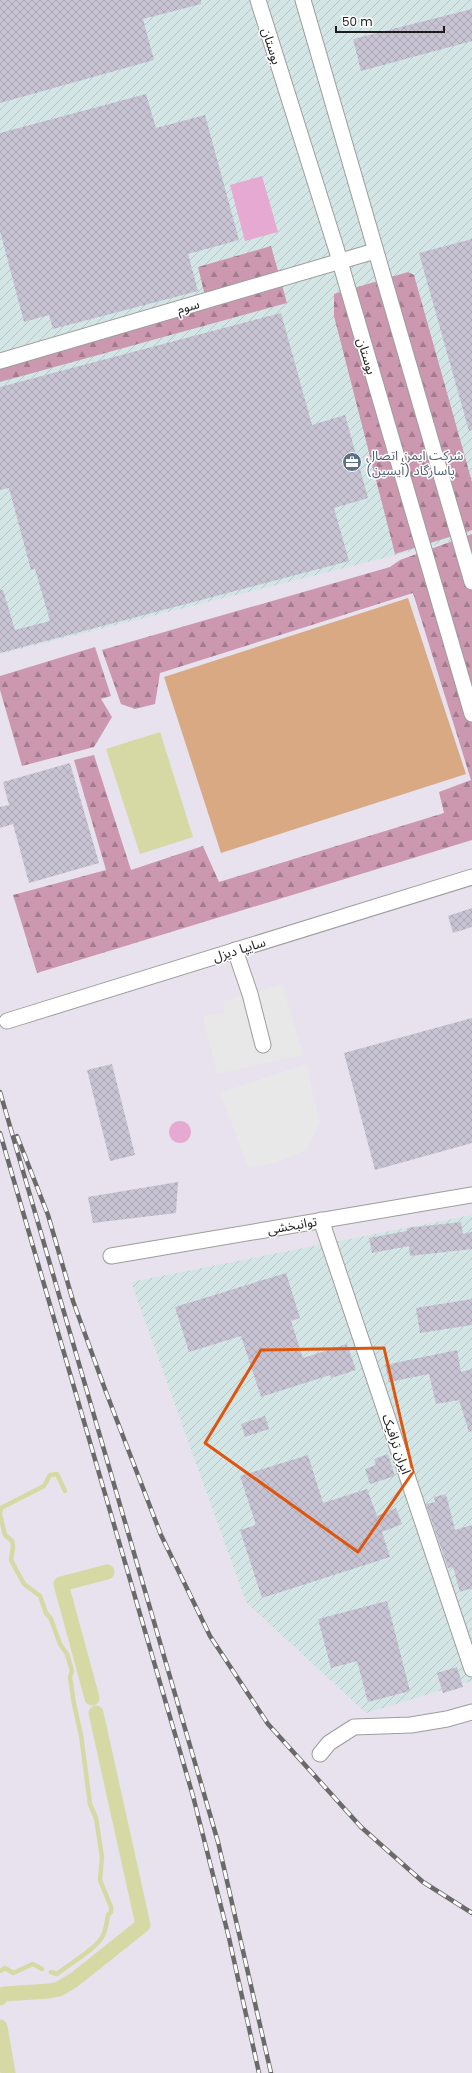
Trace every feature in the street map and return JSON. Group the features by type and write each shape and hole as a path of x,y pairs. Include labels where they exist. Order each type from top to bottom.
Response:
{"street":[{"name":"بوستان","path":"258,0 339,262 472,714"},
{"path":"303,0 472,582"},
{"name":"سوم","path":"0,361 375,251"},
{"name":"سایپا دیزل","path":"7,1021 472,877"},
{"path":"235,950 250,994 263,1045"},
{"name":"توانبخشی","path":"111,1256 472,1195"},
{"name":"ایران ترافیک","path":"322,1220 472,1669"},
{"path":"320,1754 329,1743 354,1727 411,1725 447,1719 472,1712"}],"highlighted area":[{"path":"384,1348 413,1472 358,1552 205,1443 261,1350"}],"shaded area":[{"path":"0,0 472,0 472,536 0,654"},
{"path":"262,176 278,232 245,241 230,185"},
{"path":"408,598 466,774 221,853 164,677"},
{"path":"160,732 193,837 140,854 106,749"},
{"path":"282,984 303,1055 217,1074 203,1017 225,1012 222,1002"},
{"path":"306,1064 320,1123 306,1150 275,1163 249,1168 220,1093"},
{"path":"180,1121 188,1124 191,1132 188,1140 180,1143 172,1140 169,1132 172,1124"},
{"path":"472,1215 472,1681 366,1713 246,1602 131,1282"}],"green space":[{"path":"271,246 287,303 0,382 0,363 205,296 198,267"},
{"path":"408,272 414,275 472,482 472,530 395,554 334,316 334,294"},
{"path":"472,534 472,840 37,973 13,895 106,870 74,760 94,755 131,870 203,846 219,882 444,813 439,792 471,780 413,593 160,673 155,704 135,709 121,704 102,650 390,567 400,560"},
{"path":"95,647 111,696 101,699 112,717 94,747 22,766 0,690 0,676"}],"building":[{"path":"0,0 201,0 201,4 143,19 154,60 0,103"},
{"path":"472,9 472,41 361,71 353,39"},
{"path":"146,94 156,128 205,115 239,240 188,254 198,291 53,329 49,315 24,322 0,231 0,133"},
{"path":"472,239 472,430 469,431 419,253"},
{"path":"281,313 312,425 345,415 368,498 334,508 349,561 0,653 0,590 3,590 15,630 50,621 35,569 31,570 9,488 0,490 0,387"},
{"path":"70,763 99,863 29,883 13,824 0,828 0,807 9,805 3,782"},
{"path":"472,908 472,927 453,933 448,916"},
{"path":"472,1018 472,1143 375,1170 344,1053"},
{"path":"112,1064 135,1155 110,1161 87,1070"},
{"path":"178,1182 176,1213 93,1223 88,1197"},
{"path":"461,1222 463,1234 472,1232 472,1249 410,1256 409,1246 372,1253 369,1238 407,1231 407,1228"},
{"path":"286,1273 300,1318 291,1321 303,1358 347,1344 356,1370 331,1378 330,1375 261,1397 241,1336 189,1352 175,1307"},
{"path":"472,1299 472,1325 420,1333 416,1308"},
{"path":"457,1350 461,1372 472,1369 472,1431 469,1432 459,1400 436,1404 429,1374 389,1382 385,1365"},
{"path":"265,1416 269,1429 245,1437 241,1424"},
{"path":"388,1454 395,1476 370,1484 365,1469 376,1465 374,1459"},
{"path":"308,1455 323,1503 367,1489 377,1516 396,1508 402,1524 382,1532 390,1557 262,1598 240,1530 256,1525 240,1476"},
{"path":"446,1494 455,1530 472,1525 472,1588 460,1592 453,1567 448,1568 426,1504 435,1502 434,1497"},
{"path":"387,1601 410,1691 368,1702 357,1661 331,1668 318,1619"},
{"path":"457,1667 463,1687 443,1693 437,1673"}],"waterway":[{"path":"0,1513 1,1508 44,1486 50,1475 57,1474 65,1491"},
{"path":"0,1515 5,1535 12,1541 13,1547 11,1560 24,1584 40,1596 46,1613 51,1619 60,1644 67,1654 72,1671 70,1677 81,1735 90,1804 96,1818 102,1857 100,1880 111,1907 111,1912 108,1915 104,1933 97,1944 57,1974 51,1972"},
{"path":"92,1698 61,1584 107,1572"},
{"path":"0,1998 4,1994 59,1989 74,1980 143,1925 96,1713"},
{"path":"0,1971 5,1968 13,1973 33,1964 42,1969"},
{"path":"0,2027 8,2073"}],"railway":[{"path":"0,1092 218,1842 271,2073"},
{"path":"0,1133 193,1796 229,1938 259,2073"},
{"path":"17,1136 48,1215 73,1301 161,1535 210,1636 268,1724 361,1827 423,1882 472,1913"}],"place":[{"name":"شرکت ایمن اتصال پاسارگاد (آیسین)","path":"352,462"}]}
